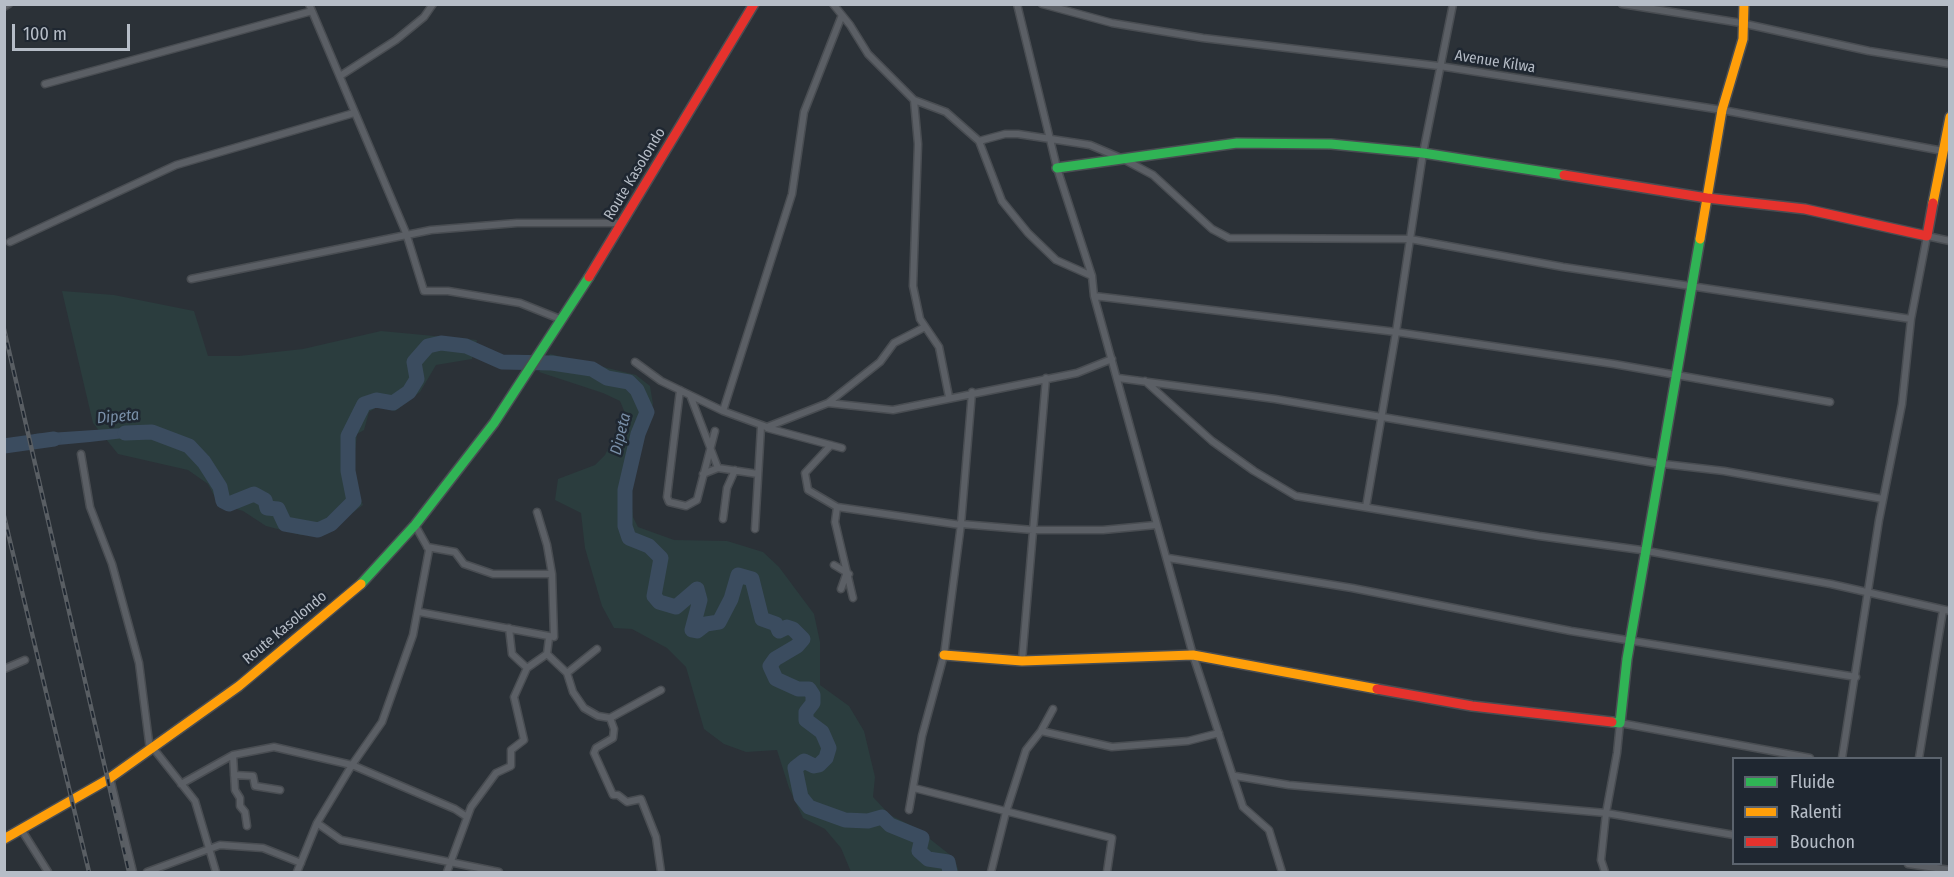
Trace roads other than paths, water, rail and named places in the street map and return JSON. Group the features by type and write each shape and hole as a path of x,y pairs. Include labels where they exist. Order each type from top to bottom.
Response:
{"street":[{"path":"4,7 9,4"},
{"path":"340,76 396,40 424,17 433,4"},
{"name":"Route Kasolondo","path":"4,839 110,778 239,686 359,586 415,525 494,423 538,356 623,223 754,4"},
{"path":"833,4 868,54 914,100 946,112 980,141 1002,201 1028,232 1056,260 1092,276"},
{"path":"1017,4 1057,168 1092,276 1094,296 1193,655 1235,776 1243,807 1269,830 1282,873"},
{"name":"Avenue Kilwa","path":"1042,4 1113,23 1203,38 1439,66 1722,110 1943,150"},
{"path":"1366,507 1423,153 1453,4"},
{"path":"1622,4 1741,23 1869,51 1950,64"},
{"path":"1605,873 1601,860 1606,813 1617,753 1631,639 1722,110 1743,39 1741,23 1744,4"},
{"path":"45,84 310,8 406,234 424,291 448,291 520,303 560,319"},
{"path":"723,411 792,194 804,112 842,15"},
{"path":"914,100 918,144 913,285 920,319 939,347 950,397"},
{"path":"10,242 176,165 354,113"},
{"path":"1842,757 1870,592 1882,499 1889,479 1902,404 1911,320 1950,117"},
{"path":"980,141 1005,134 1050,138 1090,145 1153,175 1212,229 1229,238 1410,239 1563,267 1911,320"},
{"path":"1057,168 1237,143 1331,144 1423,153 1707,198 1805,209 1950,241"},
{"path":"191,279 333,252 406,234 517,224 623,223"},
{"path":"1094,296 1396,332 1676,375 1830,402"},
{"path":"764,427 828,403 880,362 894,343 925,327"},
{"path":"828,403 893,410 972,392 1077,373 1112,359"},
{"path":"635,362 680,390 723,411 764,427 842,448"},
{"path":"1022,661 1046,378"},
{"path":"1118,378 1382,416 1662,465 1724,471 1882,499"},
{"path":"1145,381 1212,441 1254,471 1296,496 1647,552 1870,592 1947,611 1919,757"},
{"path":"680,390 667,497 669,502 686,506 697,500 715,431"},
{"path":"909,810 922,736 944,655 961,524 972,392"},
{"path":"690,395 718,468"},
{"path":"755,529 758,474 764,427"},
{"path":"831,445 805,473 805,480 808,490 837,507 961,524 1033,530 1103,530 1156,525"},
{"path":"81,454 90,507 112,564 139,663 151,749 195,801 216,873"},
{"path":"704,474 718,468 758,474"},
{"path":"723,519 727,488 735,470"},
{"path":"837,507 835,522 853,598"},
{"path":"419,612 509,628 549,638 554,637 552,574 547,545 537,512"},
{"path":"297,873 317,823 352,765 382,723 413,635 419,612 427,547 415,525"},
{"path":"427,547 455,552 464,564 493,574 552,574"},
{"path":"1168,558 1856,676"},
{"path":"834,565 848,573"},
{"path":"841,589 848,573"},
{"path":"509,628 512,654 527,669"},
{"path":"447,873 467,817 484,786 496,773 511,766 511,750 524,740 514,697 527,669 547,654 549,638"},
{"path":"567,673 597,649"},
{"path":"547,654 567,673 573,692 584,708 598,716 610,718 661,690"},
{"path":"944,655 1022,661 1193,655 1472,706 1620,723 1799,757"},
{"path":"4,669 25,660"},
{"path":"991,873 1006,812 1026,750 1041,731 1053,709"},
{"path":"610,718 613,738 596,748 594,753 613,795 618,795 627,802 641,799 656,837 662,873"},
{"path":"1041,731 1112,747 1188,741 1219,733"},
{"path":"181,784 233,755 274,747 352,765 455,809 467,817"},
{"path":"233,755 235,790 240,798 240,806 245,812 247,826"},
{"path":"234,775 253,776 255,786 280,790"},
{"path":"1235,776 1289,785 1606,813 1732,836"},
{"path":"110,778 133,873"},
{"path":"914,788 1113,838 1107,873"},
{"path":"317,823 341,840 500,872"},
{"path":"21,829 48,873"},
{"path":"147,873 220,845 248,845 263,848 301,863"},
{"path":"1915,865 1950,870"}],"water":[{"path":"124,428 144,431 124,438 36,447 34,441 34,434"}],"waterway":[{"name":"Dipeta","path":"125,433 152,432 189,446 204,462 220,487 223,501 229,504 254,494 265,500 267,508 278,509 285,524 318,530 331,524 354,501 348,471 348,436 364,404 376,400 393,403 409,392 417,379 414,362 428,346 441,343 466,346 502,362 552,363 592,369 607,378 629,382 637,390 647,412 638,434 625,490 625,526 629,538 649,546 661,558 654,596 659,602 676,607 697,589 700,600 692,630 697,631 706,624 719,622 731,599 738,575 752,579 762,619 776,624 779,631 787,627 793,629 803,639 797,646 775,659 770,666 776,679 798,689 809,689 813,695 813,703 806,712 806,720 822,732 829,748 826,758 819,765 814,766 804,761 795,768 801,797 809,807 845,820 868,821 882,817 890,825 922,838 919,851 928,859 948,862 950,872"},
{"name":"Dipeta","path":"4,446 54,439"}],"railway":[{"path":"4,329 129,872"},
{"path":"4,516 89,872"}]}
